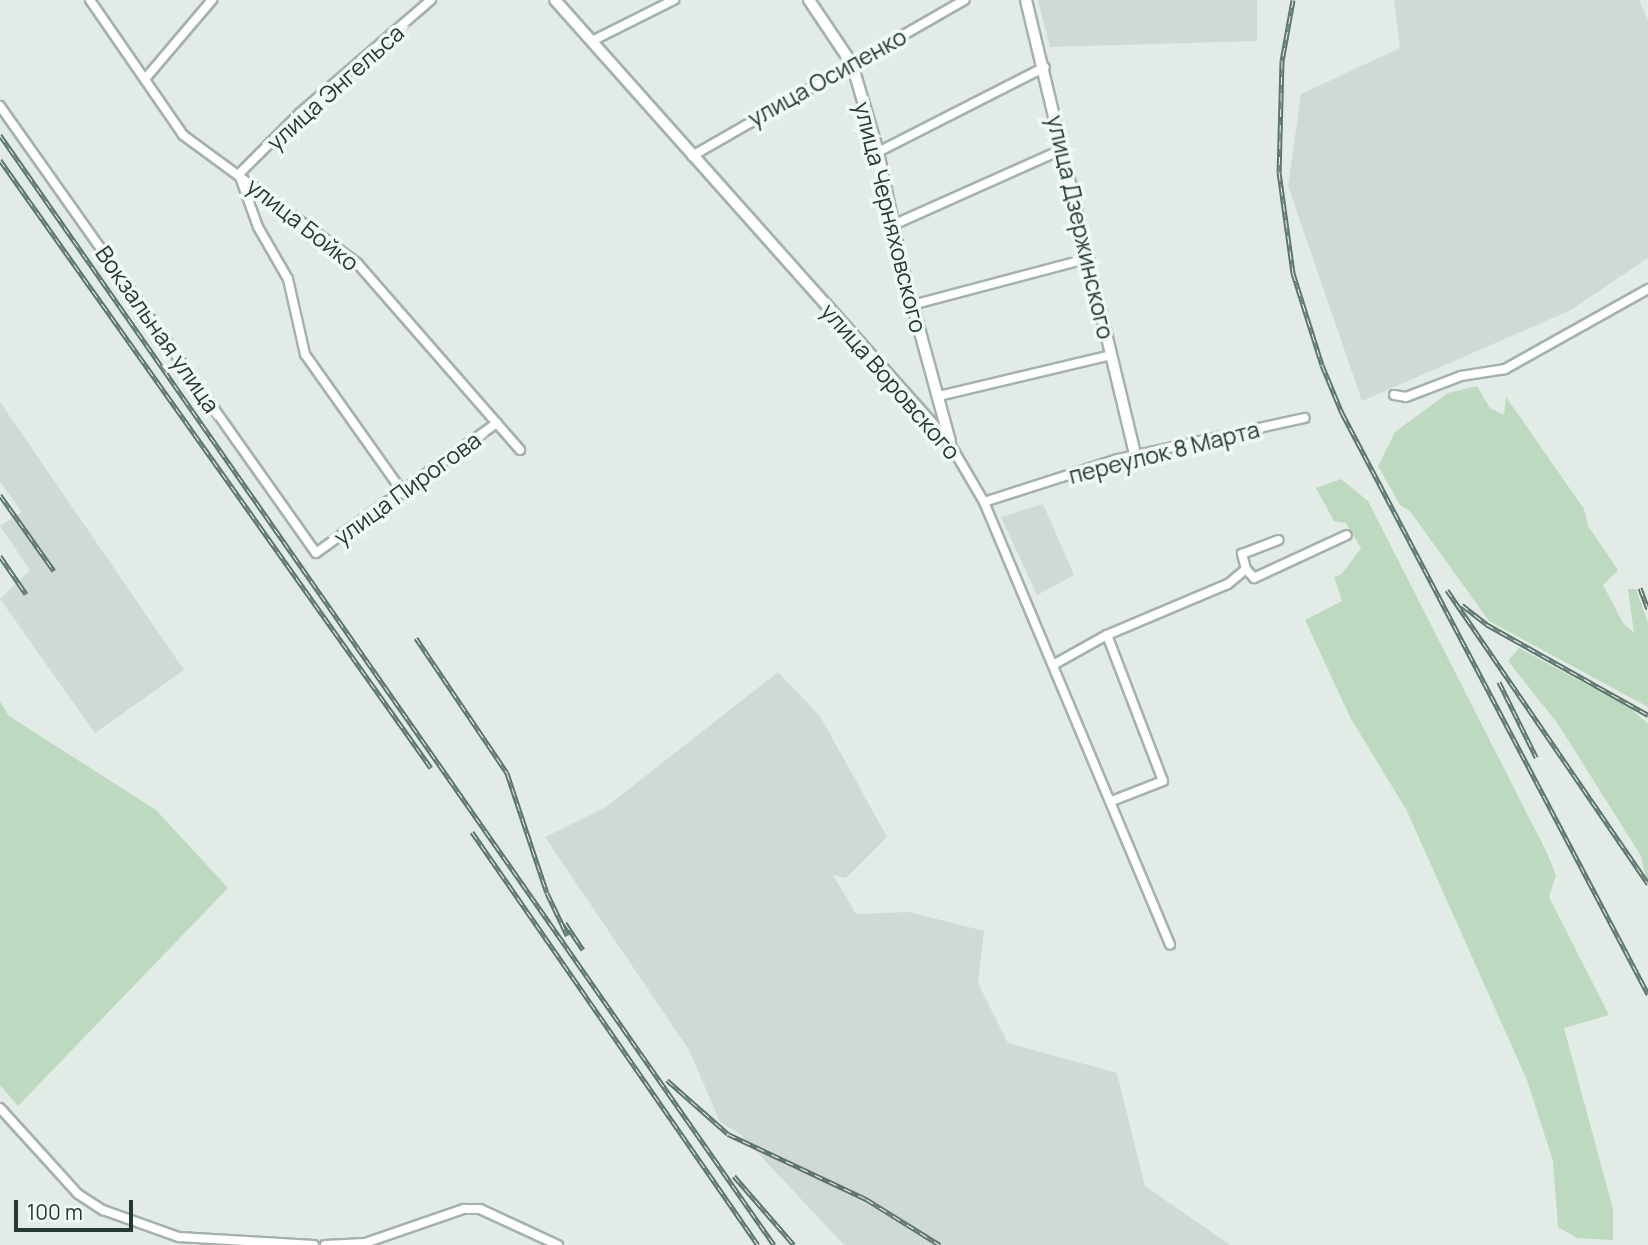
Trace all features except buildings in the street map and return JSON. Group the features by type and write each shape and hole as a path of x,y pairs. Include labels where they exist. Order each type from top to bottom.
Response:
{"street":[{"name":"улица Бойко","path":"90,0 183,135 357,263 520,450"},
{"path":"145,79 212,0"},
{"name":"улица Энгельса","path":"239,174 300,114 431,0"},
{"name":"улица Воровского","path":"555,0 950,444 984,502 1112,801 1170,945"},
{"path":"592,41 674,0"},
{"name":"улица Черняховского","path":"809,0 852,64 878,152 912,304 950,444"},
{"name":"улица Осипенко","path":"692,156 964,0"},
{"name":"улица Дзержинского","path":"1026,0 1045,67 1135,455"},
{"path":"878,152 1045,67"},
{"name":"Вокзальная улица","path":"0,106 316,553"},
{"path":"893,225 1063,149"},
{"path":"239,174 258,227 288,279 305,354 404,494"},
{"path":"912,304 1090,258"},
{"path":"1394,395 1406,397 1461,376 1505,369 1648,289"},
{"path":"939,396 1111,355"},
{"name":"переулок 8 Марта","path":"984,502 1135,455 1306,418"},
{"name":"улица Пирогова","path":"316,553 404,494 497,423"},
{"path":"1278,540 1241,554 1246,569 1254,578 1347,535"},
{"path":"1053,665 1107,635 1228,584 1246,569"},
{"path":"1107,635 1163,781 1112,801"},
{"path":"0,1108 78,1194 103,1210 179,1237 314,1245"},
{"path":"325,1245 365,1243 464,1209 480,1209 558,1245"}],"shaded area":[{"path":"1038,0 1257,0 1257,41 1050,47"},
{"path":"1394,0 1639,0 1648,20 1648,258 1569,311 1362,401 1288,186 1301,94 1400,48"},
{"path":"0,402 184,670 95,733 0,599 30,570 0,526 22,512 0,482"},
{"path":"1043,504 1074,575 1037,595 1001,517"},
{"path":"778,672 820,716 887,837 846,878 833,875 856,914 909,912 984,931 978,983 1008,1043 1117,1073 1145,1186 1230,1245 844,1245 741,1135 720,1122 689,1050 545,837 606,807"}],"green space":[{"path":"1477,386 1490,408 1504,415 1506,397 1584,509 1588,526 1618,570 1603,585 1623,623 1634,633 1628,589 1636,589 1648,623 1648,707 1489,621 1410,511 1400,505 1378,466 1395,432 1448,393"},
{"path":"1341,479 1368,501 1547,853 1556,875 1549,897 1609,1015 1564,1028 1613,1209 1613,1240 1577,1238 1558,1227 1553,1161 1527,1080 1406,809 1351,719 1305,620 1342,601 1334,577 1341,575 1361,548 1346,523 1334,521 1316,488"},
{"path":"1519,648 1630,708 1648,724 1648,887 1641,856 1558,724 1508,661"},
{"path":"0,701 9,716 156,810 228,888 18,1106 0,1085"}],"railway":[{"path":"1293,0 1282,61 1279,172 1293,273 1322,365 1342,413 1648,994"},
{"path":"0,135 774,1245"},
{"path":"0,160 431,768"},
{"path":"0,495 54,571"},
{"path":"0,556 26,594"},
{"path":"1640,588 1648,609"},
{"path":"1447,590 1648,884"},
{"path":"1462,605 1486,624 1648,715"},
{"path":"416,638 507,773 547,893 567,935"},
{"path":"1499,682 1536,757"},
{"path":"472,832 758,1245"},
{"path":"565,923 583,950"},
{"path":"667,1080 728,1134 866,1199 940,1245"},
{"path":"734,1176 794,1245"}]}
